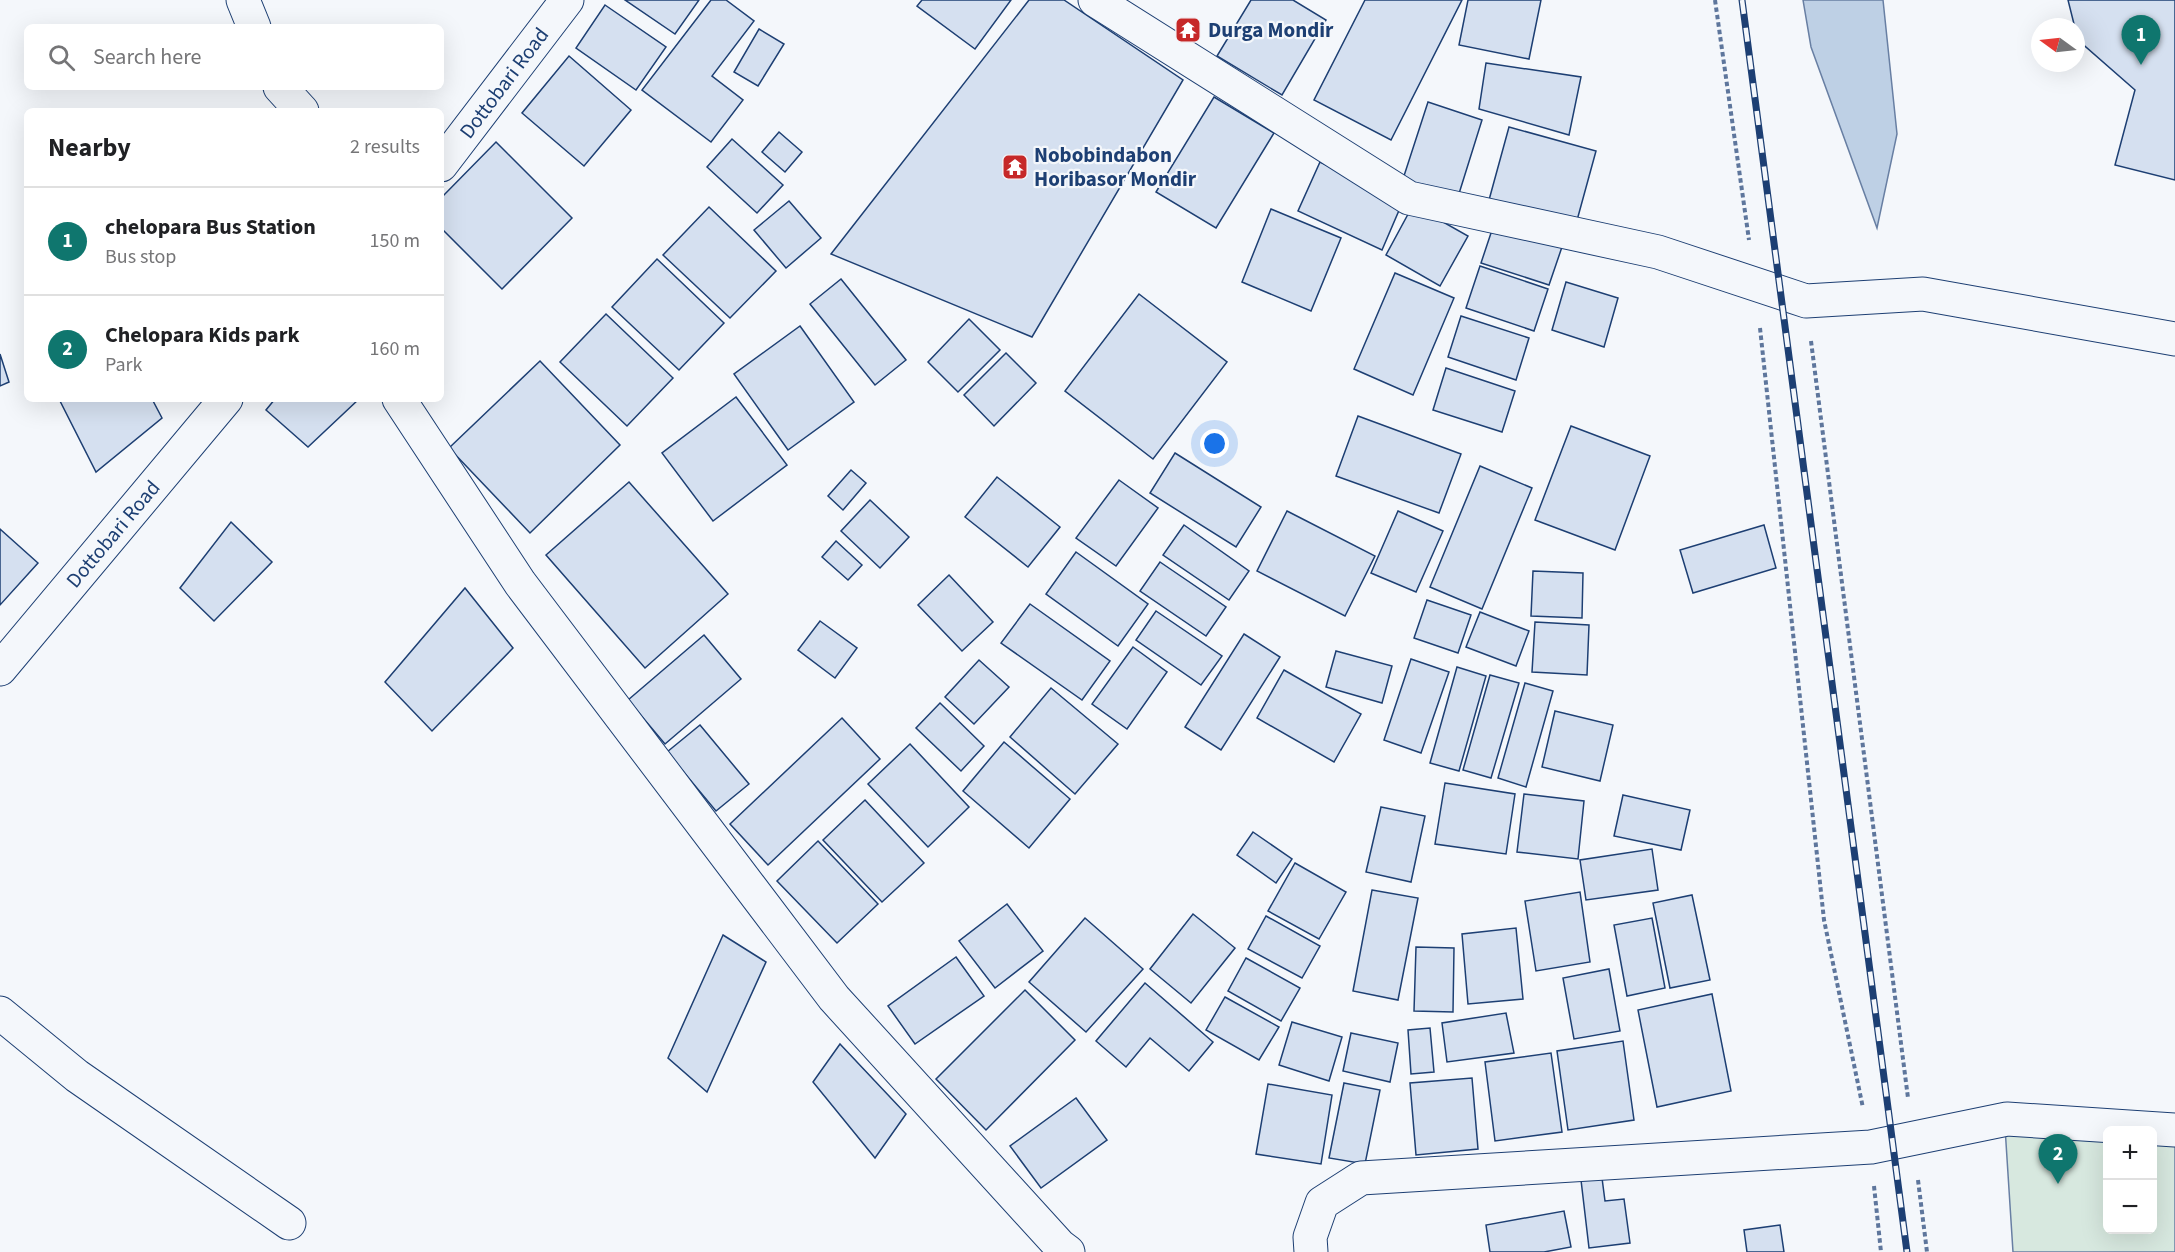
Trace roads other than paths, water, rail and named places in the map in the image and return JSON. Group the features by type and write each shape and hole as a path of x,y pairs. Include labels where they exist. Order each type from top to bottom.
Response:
{"street":[{"path":"243,0 253,24"},
{"name":"Dottobari Road","path":"444,161 567,0"},
{"path":"1095,0 1409,198 1658,252 1806,301 1923,294 2175,339"},
{"path":"283,90 299,108"},
{"name":"Dottobari Road","path":"0,669 223,402"},
{"path":"401,402 520,583 834,998 1060,1246 1068,1252"},
{"path":"0,1013 76,1076 289,1223"},
{"path":"1311,1252 1310,1237 1322,1203 1361,1178 1870,1146 2007,1119 2175,1130"}],"water":[{"path":"1803,0 1883,0 1897,134 1877,228 1811,47"}],"railway":[{"path":"1742,0 1907,1252"}],"place":[{"name":"Durga Mondir","path":"1188,30"},
{"name":"chelopara Bus Station","path":"2141,65"},
{"name":"Nobobindabon Horibasor Mondir","path":"1015,167"},
{"name":"Chelopara Kids park","path":"2058,1184"}]}
